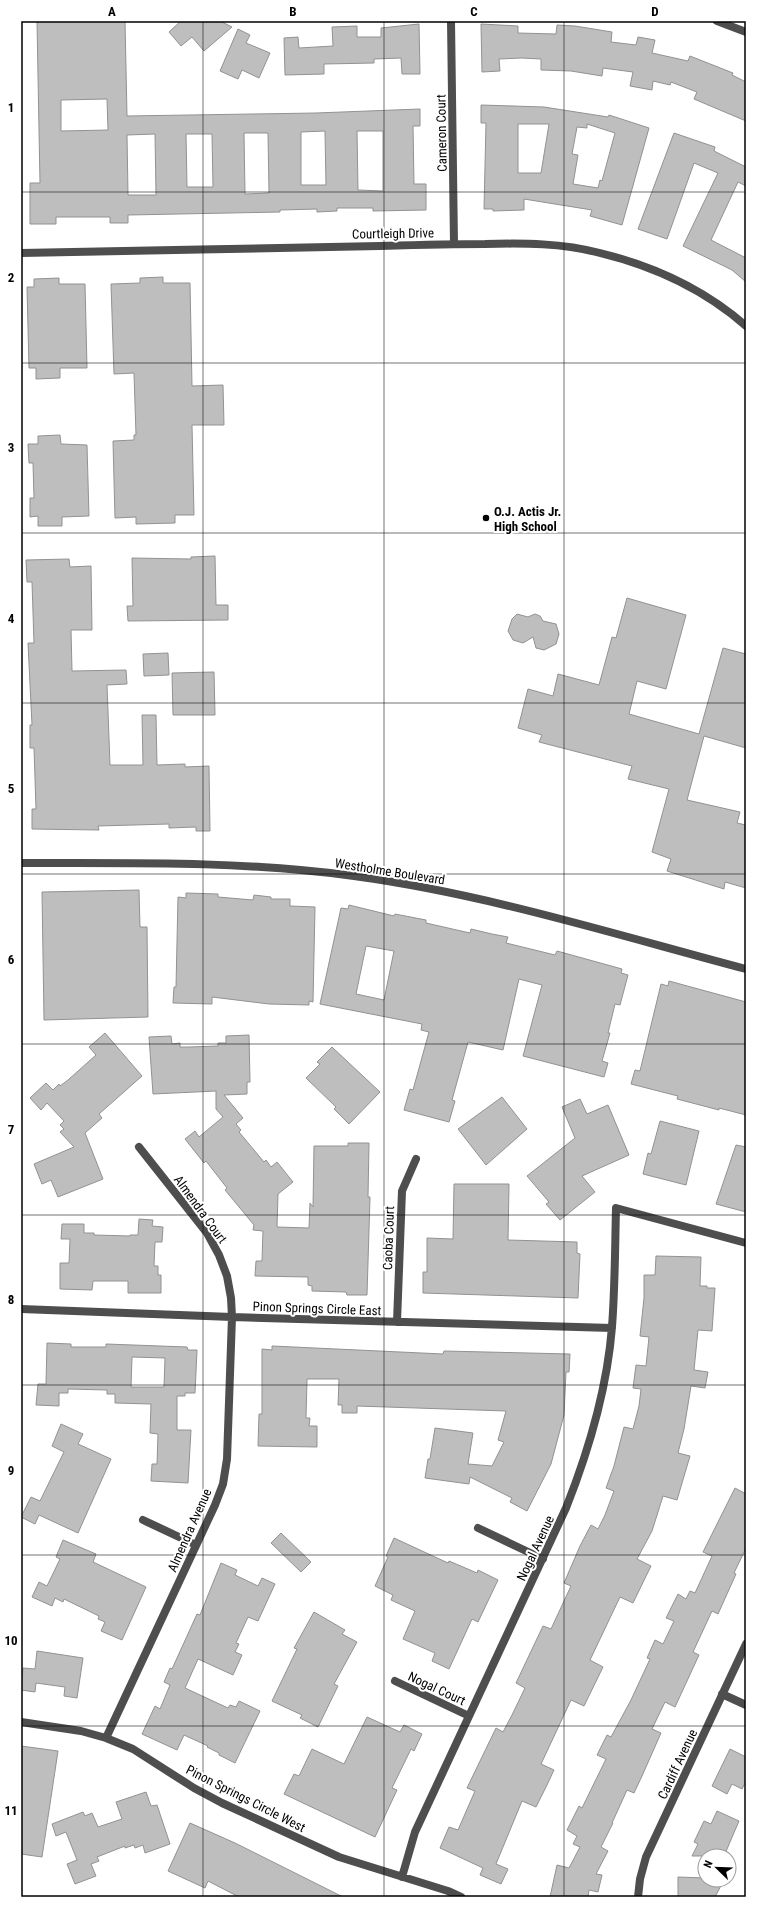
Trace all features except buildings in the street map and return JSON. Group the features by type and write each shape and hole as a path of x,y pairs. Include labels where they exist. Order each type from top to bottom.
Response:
{"street":[{"name":"Cameron Court","path":"451,21 454,244"},
{"path":"717,21 746,32"},
{"name":"Courtleigh Drive","path":"21,253 454,244 532,243 563,246 606,254 635,263 669,277 702,294 746,326"},
{"name":"Westholme Boulevard","path":"21,863 206,863 280,868 354,876 427,888 500,904 746,969"},
{"name":"Almendra Court","path":"139,1146 207,1233 220,1255 227,1276 231,1298 232,1317"},
{"name":"Caoba Court","path":"397,1322 402,1191 416,1158"},
{"name":"Nogal Avenue","path":"402,1877 415,1832 543,1559 566,1508 581,1469 596,1419 605,1379 612,1328 616,1208 746,1243"},
{"name":"Pinon Springs Circle East","path":"21,1309 232,1317 612,1328"},
{"name":"Almendra Avenue","path":"106,1738 223,1484 228,1460 232,1317"},
{"path":"143,1520 196,1544"},
{"path":"478,1528 543,1559"},
{"name":"Cardiff Avenue","path":"638,1897 640,1879 646,1857 746,1644"},
{"name":"Nogal Court","path":"395,1681 469,1716"},
{"path":"722,1694 746,1706"},
{"name":"Pinon Springs Circle West","path":"21,1722 81,1731 106,1738 133,1749 194,1788 222,1803 339,1857 448,1891 461,1897"}],"place":[{"name":"O.J. Actis Jr. High School","path":"486,518"}]}
